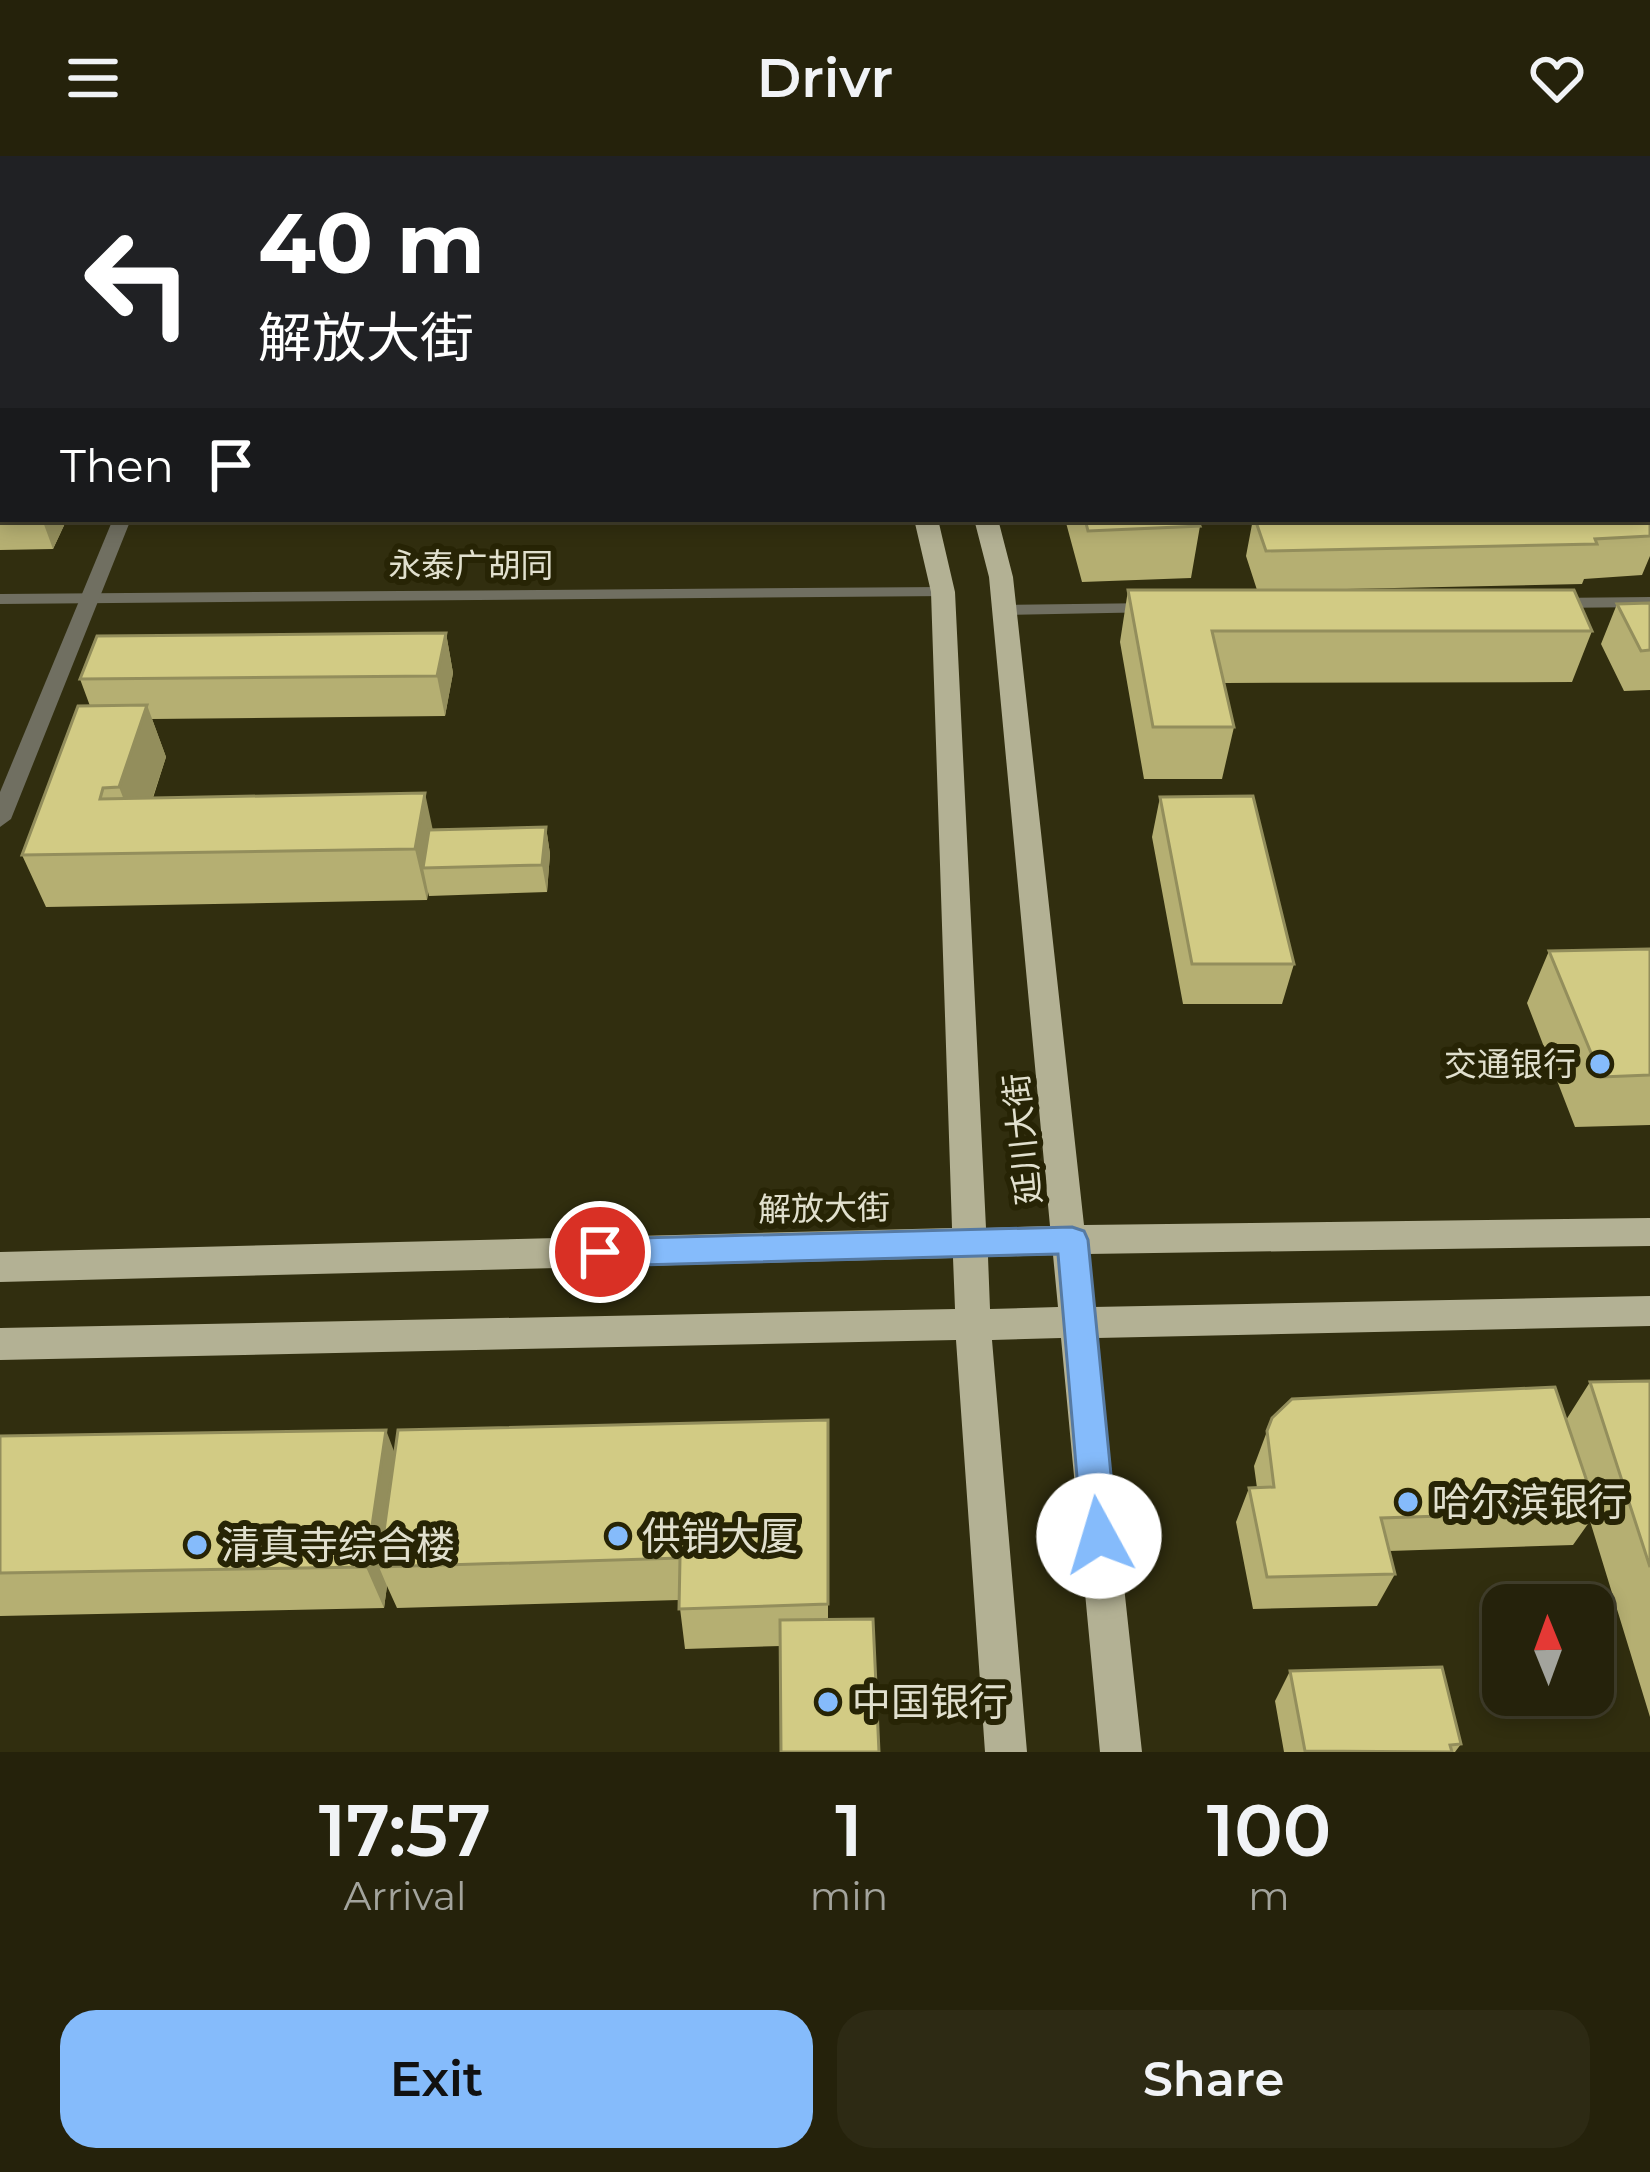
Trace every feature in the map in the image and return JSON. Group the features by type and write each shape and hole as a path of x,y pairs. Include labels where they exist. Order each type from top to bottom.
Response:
{"main road":[{"name":"延川大街","path":"927,522 944,592 974,1323 1006,1752"},
{"name":"延川大街","path":"987,522 1005,610 1121,1752"},
{"name":"解放大街","path":"0,1267 1072,1240 1650,1232"},
{"path":"0,1344 1650,1311"}],"street":[{"path":"0,820 121,522"}],"lane":[{"name":"永泰广胡同","path":"0,599 944,592"},
{"path":"1531,603 1650,602"},
{"path":"1005,610 1172,608"}],"building":[{"path":"1086,522 1198,522 1200,526 1088,531"},
{"path":"1256,522 1650,523 1650,536 1595,539 1597,544 1266,551"},
{"path":"1128,590 1574,590 1592,631 1212,631 1234,727 1153,727"},
{"path":"1650,603 1650,650 1641,651 1617,604"},
{"path":"446,633 437,676 80,679 97,636"},
{"path":"147,705 119,787 103,788 100,799 425,793 415,849 22,855 78,706"},
{"path":"1253,796 1294,964 1192,964 1160,797"},
{"path":"546,827 542,865 423,868 429,830"},
{"path":"1650,949 1650,1075 1601,1077 1549,951"},
{"path":"1650,1381 1650,1567 1590,1382"},
{"name":"哈尔滨银行","path":"1555,1387 1597,1511 1381,1518 1395,1574 1267,1577 1249,1488 1274,1487 1267,1431 1272,1418 1292,1399"},
{"name":"供销大厦","path":"828,1420 828,1604 679,1609 680,1558 379,1567 398,1430"},
{"name":"清真寺综合楼","path":"386,1430 366,1567 0,1573 0,1436"},
{"name":"中国银行","path":"873,1619 879,1752 781,1752 780,1620"},
{"path":"1442,1667 1461,1744 1450,1745 1452,1752 1305,1751 1290,1671"}],"place":[{"name":"交通银行","path":"1600,1064"},
{"name":"哈尔滨银行","path":"1408,1502"},
{"name":"供销大厦","path":"618,1536"},
{"name":"清真寺综合楼","path":"197,1545"},
{"name":"中国银行","path":"828,1702"}],"route":[{"path":"600,1252 1072,1240 1099,1536"}]}
